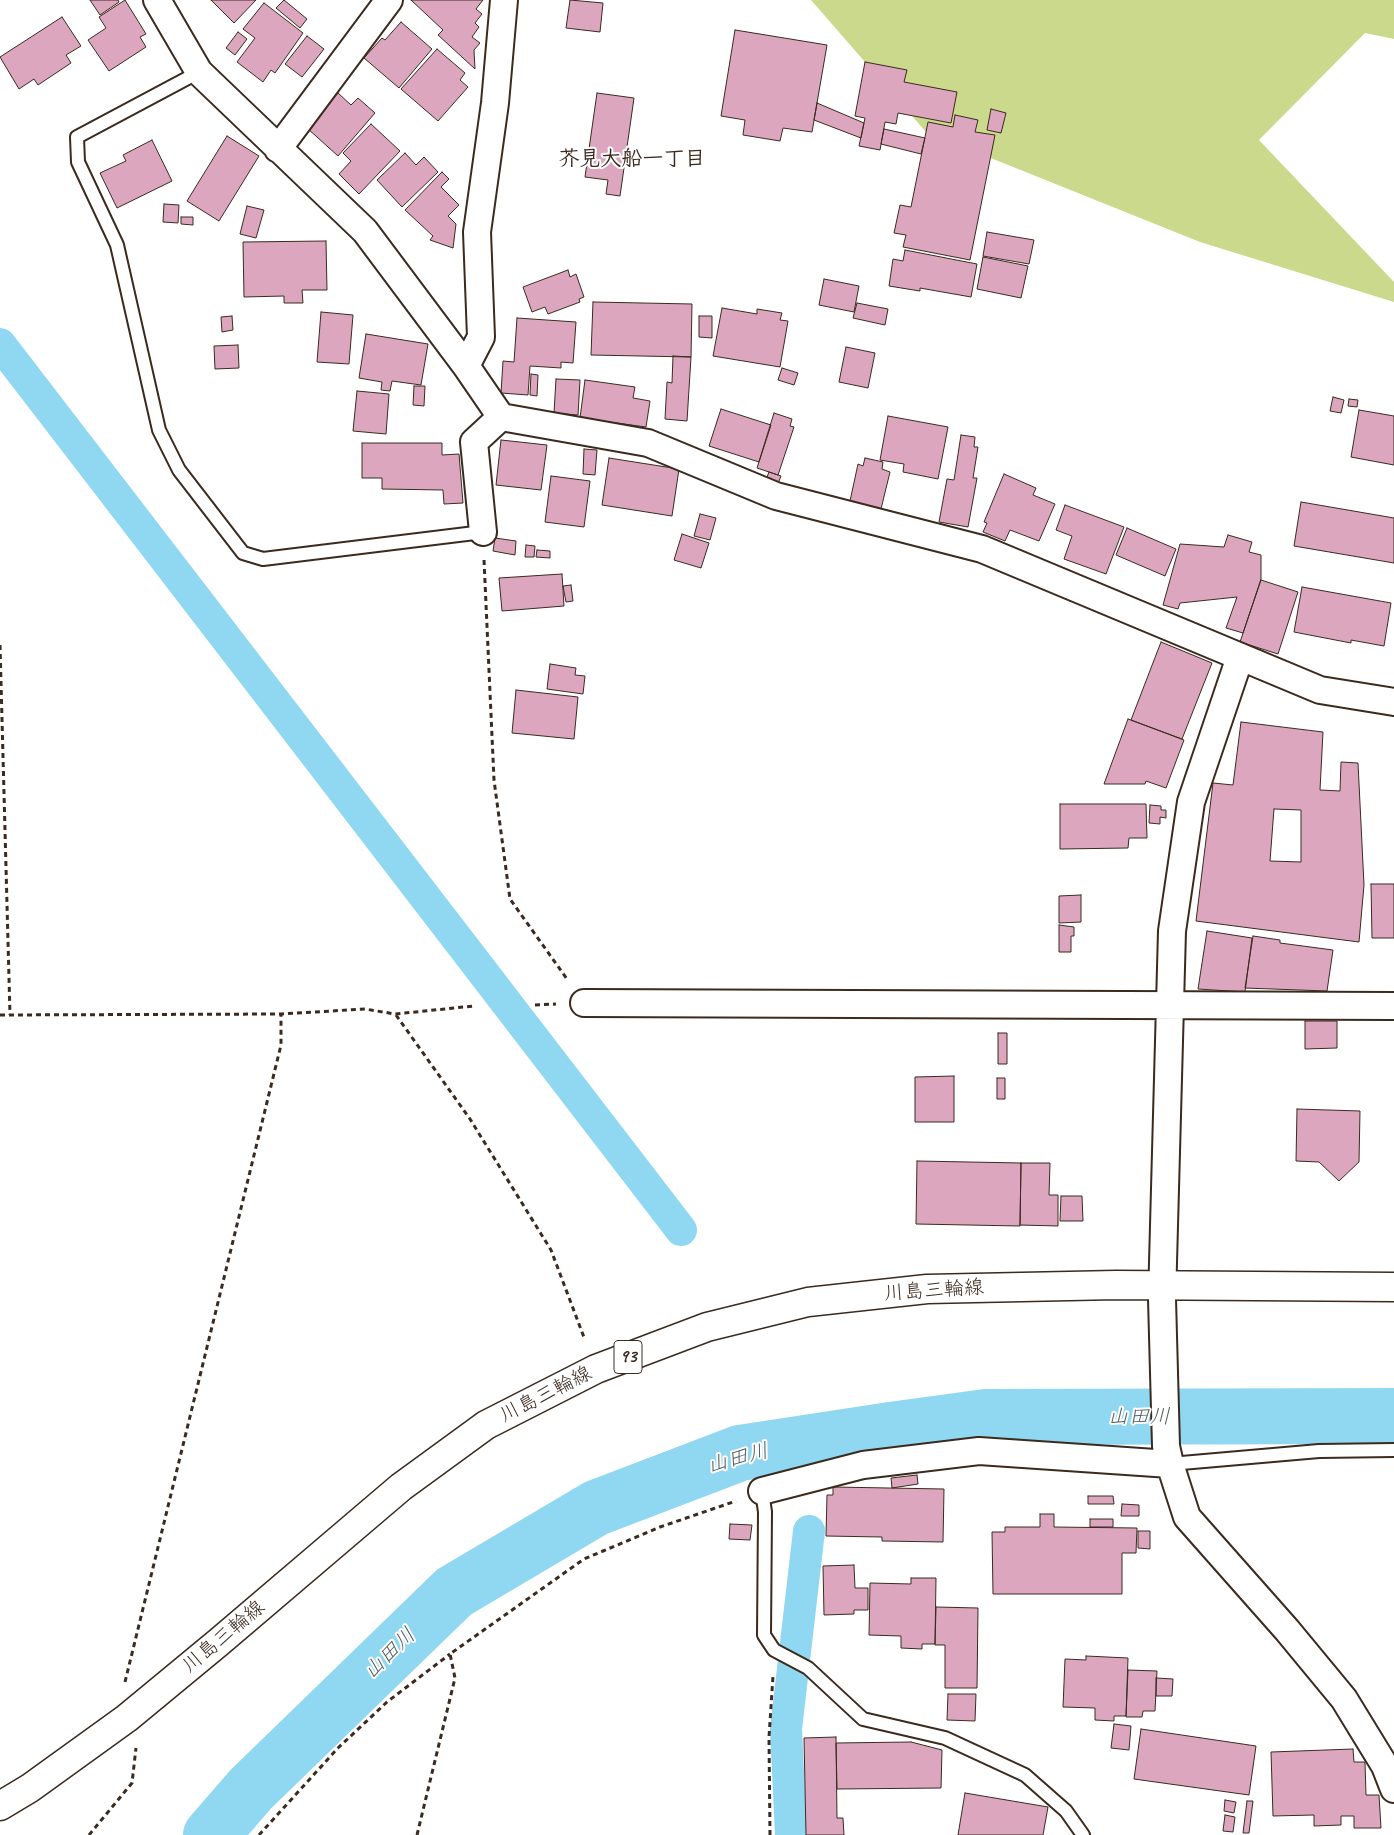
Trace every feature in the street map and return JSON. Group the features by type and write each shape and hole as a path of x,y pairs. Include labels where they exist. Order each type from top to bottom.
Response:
{"main road":[{"name":"川島三輪線","path":"0,1806 30,1788 127,1718 401,1487 486,1425 596,1369 707,1327 808,1302 927,1289 1116,1285 1162,1292 1394,1287"}],"street":[{"path":"157,0 198,72 365,232 466,366 500,417 648,442 776,496 982,548 1320,690 1394,702"},
{"path":"278,149 389,0"},
{"path":"466,366 481,337 477,232 494,103 504,0"},
{"path":"482,532 474,442 500,417"},
{"path":"1240,657 1191,802 1172,932 1162,1292 1168,1455 1187,1516 1287,1630 1344,1699 1391,1774"},
{"path":"584,1003 1394,1006"},
{"path":"762,1491 863,1465 979,1451 1168,1455"}],"lane":[{"path":"198,72 78,137 78,162 117,245 159,430 179,470 243,553 264,559 482,532"},
{"path":"1168,1455 1394,1450"},
{"path":"762,1491 764,1512 764,1635 776,1651 808,1668 863,1719 945,1738 1025,1775 1066,1812 1083,1835"}],"path":[{"path":"482,532 494,780 510,899 584,1003"},
{"path":"0,645 10,1015"},
{"path":"0,1015 281,1014 365,1009 396,1014 474,1006"},
{"path":"90,1835 132,1783 137,1744 127,1718 124,1678 281,1045 281,1014"},
{"path":"396,1014 470,1119 551,1250 596,1369"},
{"path":"259,1835 338,1748 380,1708 450,1654 584,1559 660,1527 762,1491"},
{"path":"770,1835 768,1737 776,1651"},
{"path":"417,1835 455,1678 450,1654"}],"green space":[{"path":"811,0 1394,0 1394,39 1365,33 1259,140 1394,282 1394,302 1200,242 926,132"}],"building":[{"path":"90,0 118,0 119,2 100,15"},
{"path":"125,0 146,34 140,37 146,47 109,71 88,40 106,28 99,17"},
{"path":"211,0 256,0 234,23"},
{"path":"284,0 307,19 300,28 276,8"},
{"path":"411,0 483,0 476,9 482,14 475,23 479,27 472,37 480,43 474,50 475,69 438,35 443,30"},
{"path":"570,0 603,3 600,32 566,28"},
{"path":"264,3 303,33 275,73 271,70 263,82 237,62 255,38 243,29"},
{"path":"62,17 81,46 66,55 71,63 38,85 34,79 19,89 0,57"},
{"path":"401,22 432,49 399,88 364,58 382,38 385,40"},
{"path":"735,30 827,45 812,132 783,128 780,141 743,135 745,120 721,116"},
{"path":"238,32 247,39 235,55 226,48"},
{"path":"307,36 324,49 302,77 285,64"},
{"path":"437,49 465,73 460,80 468,87 438,121 401,89"},
{"path":"865,62 907,70 904,82 957,92 951,123 898,113 896,124 885,122 880,150 859,146 865,118 855,116"},
{"path":"338,93 351,105 358,98 375,113 338,156 307,128"},
{"path":"597,93 634,98 620,196 606,194 608,180 585,177"},
{"path":"817,103 864,123 861,138 814,120"},
{"path":"991,109 1006,113 1001,133 987,130"},
{"path":"955,115 978,120 975,132 995,135 970,260 903,247 906,235 894,233 900,205 911,207 928,122 953,127"},
{"path":"371,124 400,151 359,194 339,174 351,161 343,153"},
{"path":"884,129 925,138 921,154 881,144"},
{"path":"227,136 259,156 219,221 187,201"},
{"path":"152,140 172,181 117,208 100,173 126,161 123,155"},
{"path":"405,153 416,165 424,157 438,172 402,207 377,180"},
{"path":"442,172 449,179 441,187 459,205 448,216 456,224 453,248 430,240 433,236 405,210"},
{"path":"164,204 179,205 178,223 163,222"},
{"path":"247,206 264,210 256,238 240,234"},
{"path":"181,217 193,217 193,225 181,224"},
{"path":"987,232 1034,240 1029,264 983,256"},
{"path":"326,241 327,290 302,290 303,303 284,303 284,296 244,297 243,242"},
{"path":"905,250 977,264 971,297 920,288 920,291 889,286 893,259 903,261"},
{"path":"983,257 1028,266 1021,298 977,289"},
{"path":"568,270 570,277 576,274 584,297 579,299 580,302 548,314 545,307 532,312 523,287"},
{"path":"824,279 859,286 854,312 819,305"},
{"path":"593,302 692,304 691,357 591,355"},
{"path":"857,303 888,309 885,325 853,318"},
{"path":"722,308 757,314 757,309 782,313 780,320 788,321 780,367 713,356"},
{"path":"321,312 353,315 349,364 317,362"},
{"path":"232,316 233,330 222,332 221,317"},
{"path":"699,316 712,316 712,338 699,337"},
{"path":"517,318 576,322 573,363 561,362 561,368 530,366 528,395 501,393 503,361 514,362"},
{"path":"366,334 428,344 421,385 392,381 390,391 381,390 382,382 359,378"},
{"path":"238,345 239,368 215,369 214,346"},
{"path":"846,347 875,353 868,388 839,382"},
{"path":"673,356 691,357 687,421 665,419 667,382 672,383"},
{"path":"782,368 798,373 794,385 778,380"},
{"path":"531,374 538,375 537,396 530,395"},
{"path":"556,379 580,380 578,415 554,413"},
{"path":"585,380 635,387 633,398 650,401 646,427 580,418"},
{"path":"414,386 425,386 424,406 413,405"},
{"path":"357,391 389,394 386,434 353,431"},
{"path":"1333,397 1344,400 1341,413 1330,411"},
{"path":"1349,399 1358,400 1357,407 1348,406"},
{"path":"721,409 771,425 759,462 709,446"},
{"path":"1359,410 1394,416 1394,465 1351,457"},
{"path":"774,413 792,419 790,426 794,427 778,475 757,468"},
{"path":"888,416 948,427 938,479 903,472 904,464 880,460"},
{"path":"961,435 975,437 974,447 978,447 973,478 977,478 968,527 939,522 947,479 954,480"},
{"path":"501,440 547,445 541,490 496,485"},
{"path":"362,443 442,443 442,455 459,454 463,503 444,504 443,490 382,489 382,478 362,478"},
{"path":"584,449 597,450 595,475 583,474"},
{"path":"609,458 679,469 672,516 602,505"},
{"path":"865,458 883,462 882,469 890,472 881,509 850,501 858,464 863,466"},
{"path":"769,472 781,476 777,486 765,482"},
{"path":"1004,474 1036,488 1033,495 1055,504 1039,541 1010,530 1005,541 983,532 987,523 984,522"},
{"path":"551,476 590,481 584,527 545,522"},
{"path":"1301,502 1394,518 1394,563 1294,546"},
{"path":"1065,505 1124,527 1106,574 1064,559 1072,536 1056,530"},
{"path":"700,514 716,518 710,540 694,536"},
{"path":"1127,528 1176,549 1165,576 1116,555"},
{"path":"682,534 709,543 701,568 674,560"},
{"path":"1228,535 1252,542 1249,552 1261,555 1261,579 1243,633 1226,628 1237,597 1180,603 1178,609 1163,605 1180,544 1224,547"},
{"path":"495,538 516,541 515,555 493,551"},
{"path":"526,545 535,546 534,557 525,557"},
{"path":"537,550 550,551 550,558 536,557"},
{"path":"562,574 564,606 502,611 499,578"},
{"path":"1261,580 1298,592 1278,654 1240,642"},
{"path":"571,585 573,601 566,602 563,586"},
{"path":"1302,587 1391,603 1384,646 1351,640 1351,643 1294,632"},
{"path":"1161,642 1212,663 1182,739 1131,720"},
{"path":"550,664 576,668 575,675 585,676 583,694 547,689"},
{"path":"516,690 578,697 574,739 512,733"},
{"path":"1128,719 1184,740 1166,788 1146,781 1145,784 1104,784"},
{"path":"1241,722 1323,732 1320,790 1340,791 1341,762 1358,763 1364,885 1359,942 1196,921 1213,783 1233,785","holes":["1274,809 1301,810 1301,862 1270,861"]},
{"path":"1060,804 1146,804 1147,838 1129,838 1128,848 1060,849"},
{"path":"1150,805 1161,806 1161,810 1166,810 1166,818 1160,817 1160,824 1149,823"},
{"path":"1371,884 1394,884 1394,938 1372,938"},
{"path":"1081,895 1081,922 1059,923 1059,896"},
{"path":"1059,925 1074,927 1074,936 1071,936 1071,952 1059,952"},
{"path":"1207,931 1252,938 1245,992 1198,989"},
{"path":"1253,936 1280,940 1280,943 1333,950 1327,991 1245,988"},
{"path":"1305,1021 1337,1021 1337,1048 1305,1049"},
{"path":"998,1033 1007,1033 1007,1064 998,1064"},
{"path":"954,1076 954,1122 915,1122 915,1077"},
{"path":"997,1078 1005,1078 1005,1099 997,1099"},
{"path":"1297,1109 1360,1111 1359,1162 1339,1181 1319,1162 1296,1161"},
{"path":"917,1161 1021,1163 1020,1226 916,1224"},
{"path":"1021,1163 1050,1163 1049,1195 1058,1195 1058,1226 1020,1225"},
{"path":"1061,1196 1082,1196 1083,1221 1060,1221"},
{"path":"917,1475 918,1484 892,1488 891,1478"},
{"path":"833,1487 944,1489 943,1542 882,1541 882,1537 826,1536 827,1495 833,1495"},
{"path":"1088,1496 1113,1496 1114,1504 1088,1504"},
{"path":"1122,1504 1139,1505 1139,1516 1121,1516"},
{"path":"1040,1514 1054,1514 1054,1527 1137,1528 1136,1553 1122,1553 1122,1594 993,1594 992,1532 1005,1532 1005,1527 1040,1527"},
{"path":"1090,1519 1113,1519 1113,1527 1090,1527"},
{"path":"730,1524 752,1525 750,1540 729,1539"},
{"path":"1138,1531 1150,1531 1150,1549 1138,1548"},
{"path":"854,1565 855,1588 868,1588 868,1610 854,1610 854,1614 824,1615 823,1566"},
{"path":"911,1578 936,1578 935,1644 922,1644 922,1649 901,1648 901,1636 869,1635 870,1583 911,1584"},
{"path":"936,1607 978,1608 977,1688 945,1688 945,1645 935,1645"},
{"path":"1086,1656 1128,1658 1126,1716 1114,1716 1114,1721 1095,1720 1095,1708 1063,1707 1065,1659 1086,1660"},
{"path":"1128,1670 1157,1671 1155,1711 1143,1711 1142,1717 1126,1717"},
{"path":"1156,1678 1173,1679 1172,1696 1156,1696"},
{"path":"948,1694 976,1694 975,1721 947,1720"},
{"path":"1114,1724 1131,1726 1129,1750 1111,1748"},
{"path":"1141,1729 1256,1746 1249,1795 1134,1779"},
{"path":"836,1737 837,1818 843,1818 844,1835 806,1835 804,1738"},
{"path":"911,1742 942,1750 941,1788 837,1789 836,1743"},
{"path":"1353,1749 1354,1762 1365,1762 1366,1795 1379,1795 1381,1828 1354,1828 1354,1816 1341,1816 1341,1825 1314,1826 1314,1815 1273,1816 1271,1752"},
{"path":"965,1793 1048,1807 1043,1835 958,1835"},
{"path":"1225,1800 1236,1802 1234,1813 1224,1811"},
{"path":"1247,1801 1253,1801 1249,1833 1243,1833"},
{"path":"1225,1815 1235,1817 1233,1832 1223,1831"}],"waterway":[{"path":"0,344 681,1230"},
{"name":"山田川","path":"211,1835 251,1789 454,1592 596,1508 740,1453 986,1417 1394,1416"},
{"path":"791,1835 786,1729 809,1531"}],"district":[{"name":"芥見大船一丁目","path":"632,159"}]}
